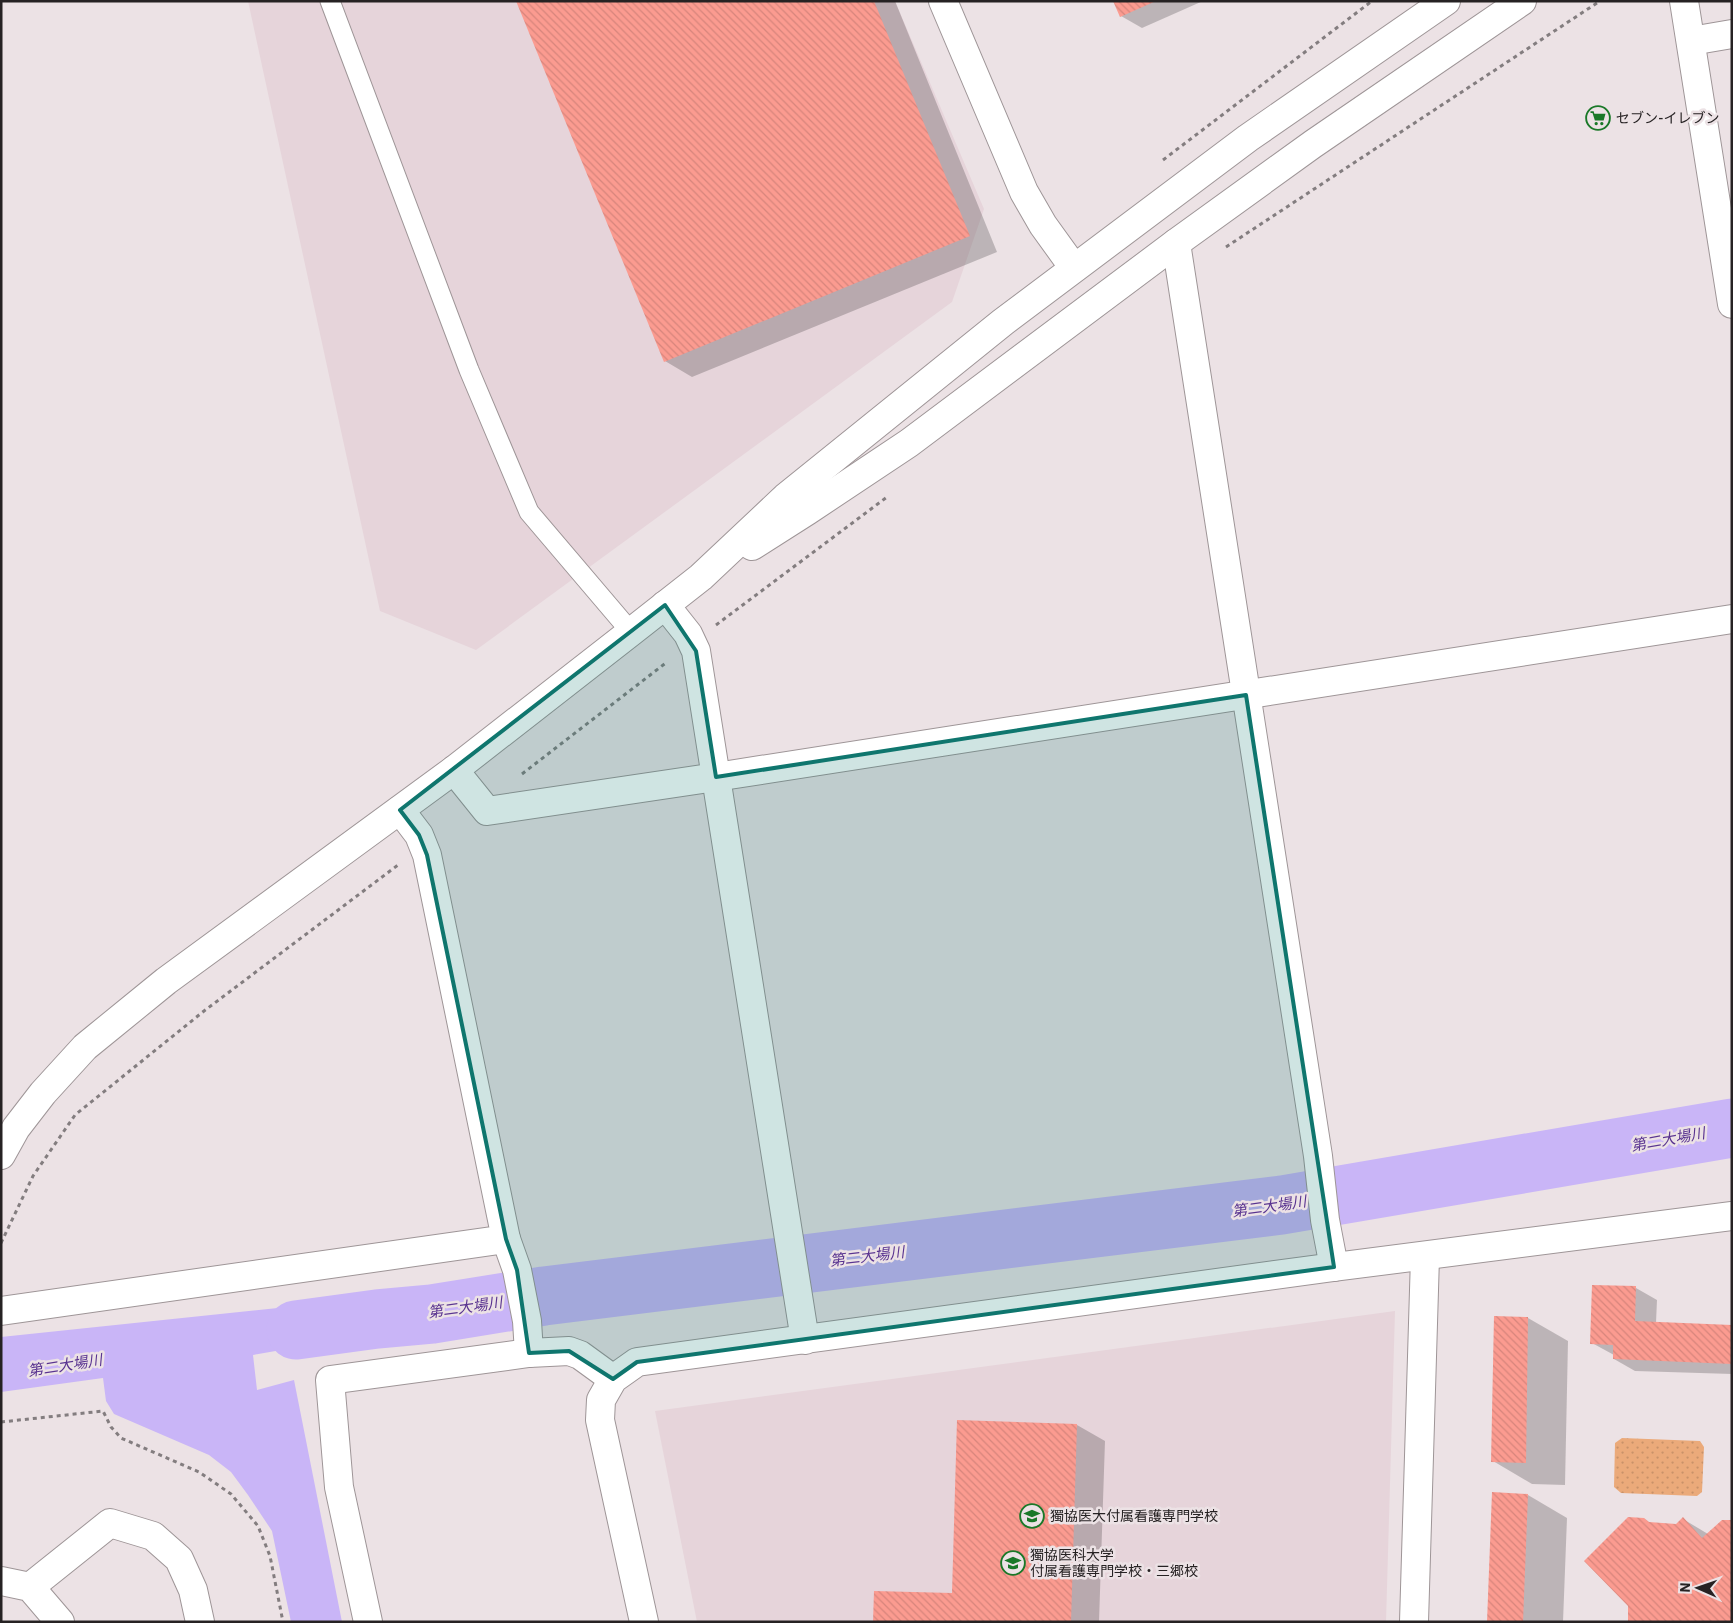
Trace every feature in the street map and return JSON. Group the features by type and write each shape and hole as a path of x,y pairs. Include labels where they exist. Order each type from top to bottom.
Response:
{"street":[{"path":"943,1 1024,192 1043,225 1074,268"},
{"path":"1,1155 16,1128 43,1093 85,1047 166,981 454,770 666,605 701,577 786,497 1003,322 1248,138 1446,1"},
{"path":"701,577 807,511 909,443 1176,243 1313,144 1522,1"},
{"path":"1684,1 1732,304"},
{"path":"1691,41 1732,34"},
{"path":"1176,243 1318,1156 1325,1220 1334,1267"},
{"path":"666,605 688,634 696,651 798,1300 806,1340"},
{"path":"454,770 487,811 1732,619"},
{"path":"400,810 419,835 429,865 506,1239 517,1270 527,1321 528,1353"},
{"path":"644,1622 600,1420 601,1400 613,1379 637,1362 1334,1267 1425,1257 1732,1216"},
{"path":"1,1311 506,1239"},
{"path":"1414,1622 1425,1257"},
{"path":"368,1622 339,1487 330,1380 528,1353 569,1352 580,1355 613,1379"},
{"path":"30,1587 110,1523 152,1536 179,1559 193,1590 200,1622"},
{"path":"1,1581 30,1587 60,1622"}],"lane":[{"path":"330,1 469,370 529,512 631,632"}],"path":[{"path":"1222,250 1600,1"},
{"path":"521,775 692,643 889,496"},
{"path":"1,1244 33,1176 75,1115 204,1011 424,846"},
{"path":"1,1422 103,1411 111,1427 121,1438 199,1472 232,1494 258,1526 270,1556 283,1622"}],"highlighted area":[{"path":"665,605 696,651 716,777 1246,695 1334,1267 637,1362 613,1379 569,1351 529,1353 517,1270 506,1239 427,855 419,835 400,810"}],"shaded area":[{"path":"248,1 895,1 984,209 952,302 476,650 380,611"},
{"name":"獨協医大付属看護専門学校","path":"1395,1311 1386,1622 697,1622 655,1411"},
{"path":"1622,1438 1700,1441 1704,1447 1702,1492 1697,1496 1621,1493 1614,1487 1615,1443"}],"water":[{"path":"373,1298 379,1333 253,1355 257,1390 294,1380 342,1622 291,1622 272,1531 231,1472 209,1455 114,1414 106,1401 103,1378 1,1392 1,1337"}],"building":[{"path":"516,1 874,1 970,236 664,362"},
{"path":"1113,1 1156,1 1120,17"},
{"path":"1592,1285 1636,1286 1635,1321 1732,1325 1732,1364 1613,1359 1613,1345 1590,1344"},
{"path":"1494,1316 1528,1317 1526,1463 1491,1462"},
{"path":"957,1420 1077,1424 1071,1622 873,1622 874,1591 952,1593"},
{"path":"1492,1492 1528,1494 1523,1622 1487,1622"},
{"path":"1628,1517 1644,1518 1649,1522 1676,1524 1683,1517 1702,1538 1722,1520 1732,1520 1732,1622 1628,1622 1628,1606 1584,1561"}],"waterway":[{"name":"第二大場川","path":"296,1330 432,1314 544,1296 1282,1205 1732,1128"}],"place":[{"name":"セブン-イレブン","path":"1598,118"},
{"name":"獨協医大付属看護専門学校","path":"1032,1516"},
{"name":"獨協医科大学 付属看護専門学校・三郷校","path":"1013,1563"}]}
